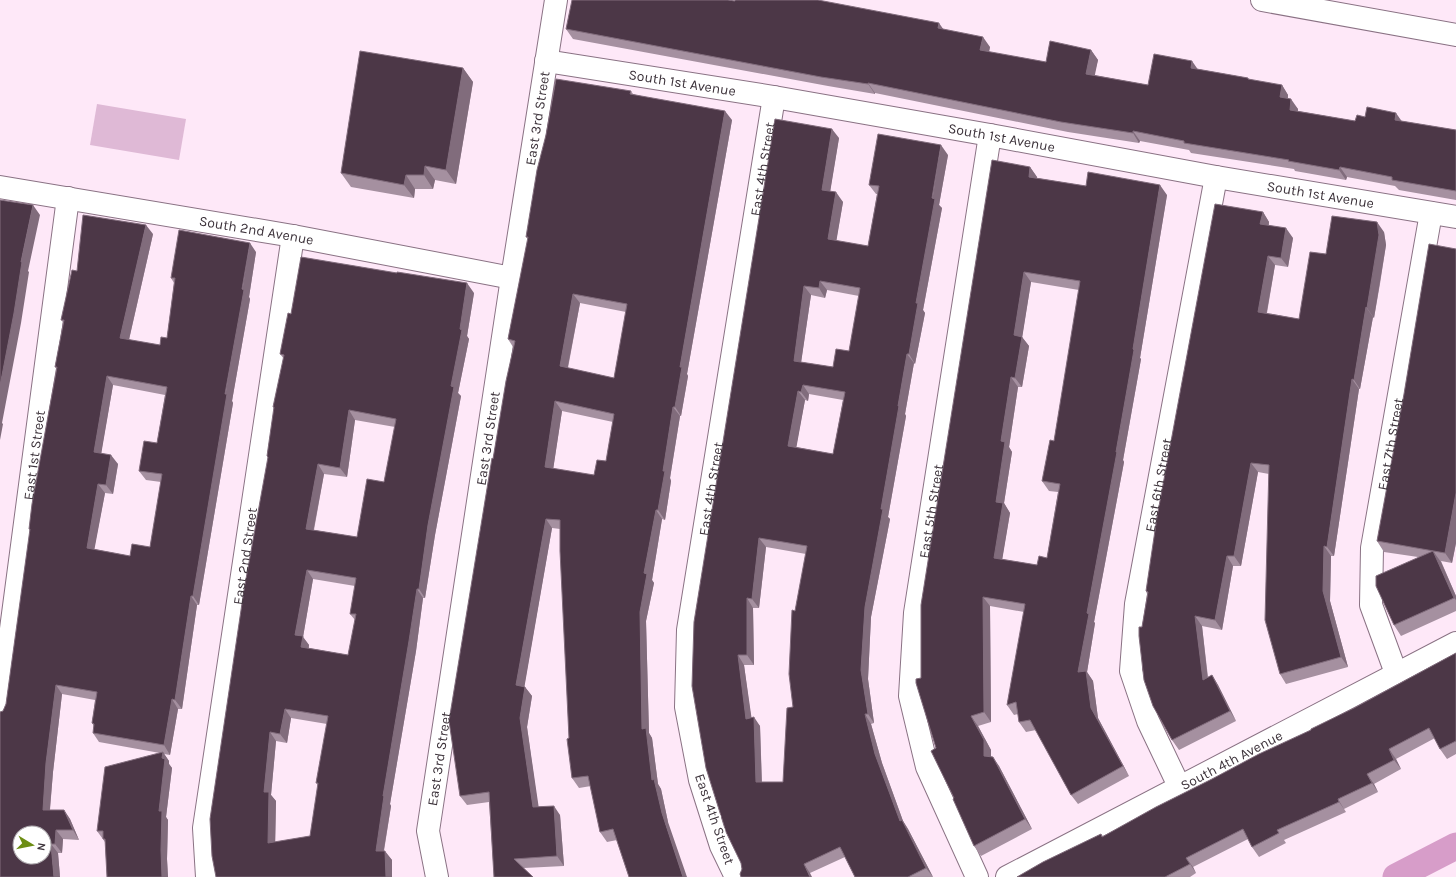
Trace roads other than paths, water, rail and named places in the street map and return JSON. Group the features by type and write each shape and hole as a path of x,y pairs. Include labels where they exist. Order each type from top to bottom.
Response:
{"main road":[{"name":"East 3rd Street","path":"437,877 428,831 556,0"},
{"path":"1262,0 1456,35"},
{"name":"South 1st Avenue","path":"546,61 774,97 1216,177 1456,217"},
{"name":"East 4th Street","path":"736,877 721,846 700,780 686,707 688,630 774,97"},
{"name":"East 5th Street","path":"977,877 926,767 910,696 915,613 990,135"},
{"name":"East 6th Street","path":"1179,786 1148,721 1132,671 1135,619 1137,596 1216,177"},
{"name":"South 2nd Avenue","path":"0,187 293,236 512,278"},
{"name":"East 1st Street","path":"0,712 68,198"},
{"name":"East 7th Street","path":"1396,673 1371,605 1372,548 1431,213"},
{"name":"East 2nd Street","path":"207,877 204,828 293,236"},
{"name":"South 4th Avenue","path":"1007,877 1179,786 1456,643"}],"waterway":[{"path":"1396,877 1456,846"}]}
